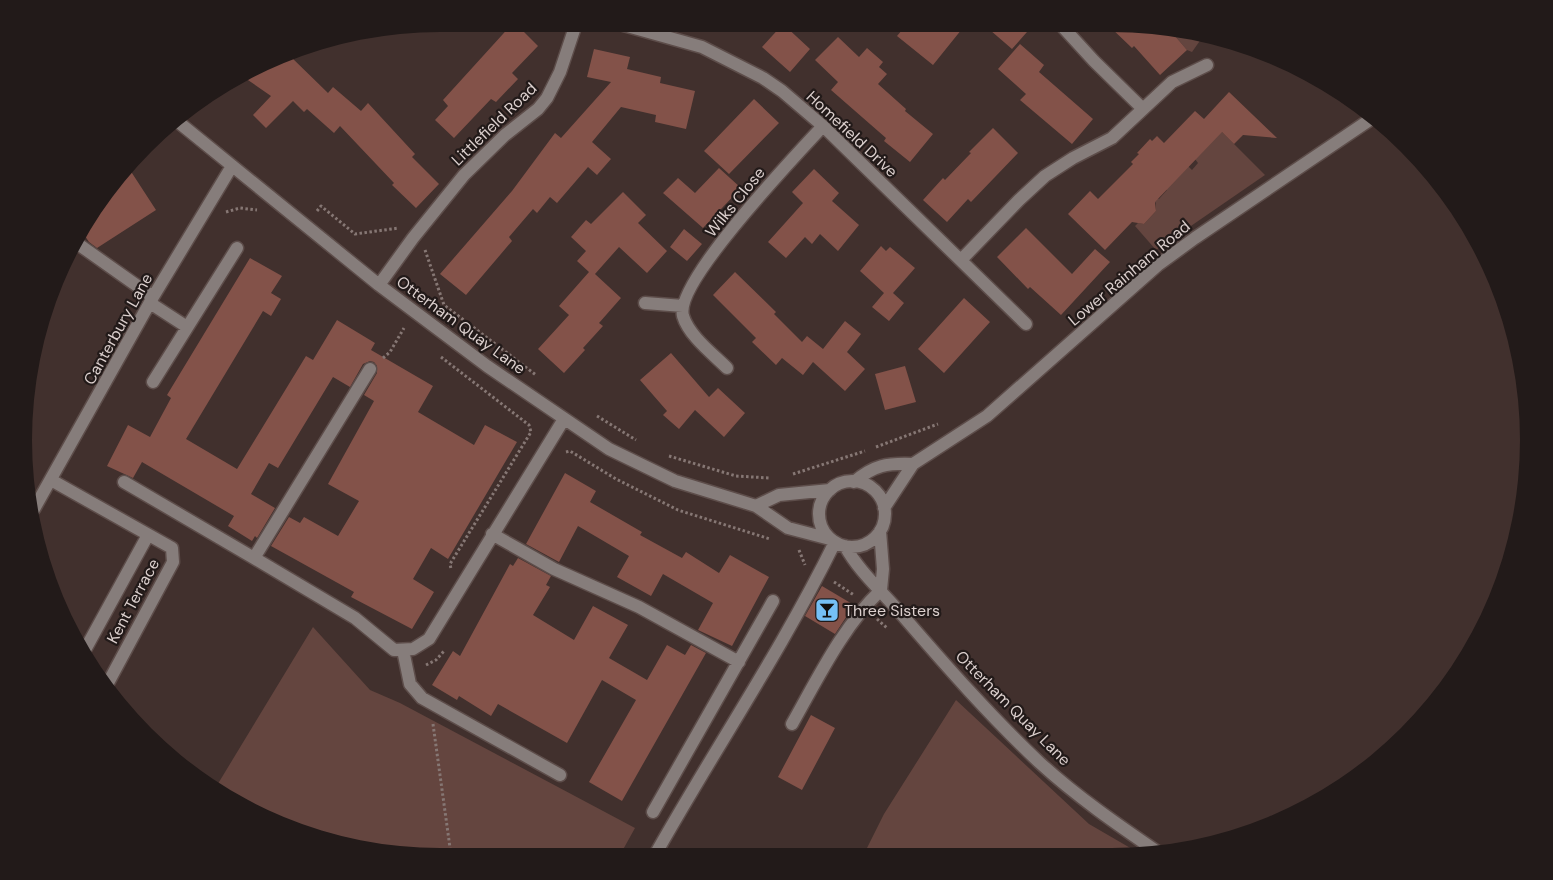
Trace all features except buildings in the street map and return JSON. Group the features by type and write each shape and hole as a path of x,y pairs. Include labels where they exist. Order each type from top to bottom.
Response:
{"street":[{"name":"Littlefield Road","path":"379,285 413,238 484,154 538,109 547,98 560,72 573,32"},
{"name":"Homefield Drive","path":"658,32 702,47 746,69 782,92 823,126 1026,324"},
{"path":"1068,32 1094,62 1143,109"},
{"path":"961,260 1045,176 1073,158 1112,138 1172,82 1207,65"},
{"name":"Lower Rainham Road","path":"884,508 914,464 987,416 1172,254 1367,122"},
{"name":"Otterham Quay Lane","path":"183,125 379,285 487,366 609,449 650,471 700,490 756,506 788,528 837,543 856,567 882,590 968,692 1042,764 1121,827 1149,846"},
{"name":"Wilks Close","path":"683,306 694,284 751,205 823,126"},
{"name":"Canterbury Lane","path":"38,503 151,300 232,166"},
{"path":"82,247 187,327"},
{"path":"153,382 237,248"},
{"path":"644,303 683,306 683,316 688,325 727,368"},
{"path":"254,558 370,369"},
{"path":"124,482 355,618 391,649 403,650 418,647 429,639 564,419"},
{"path":"854,482 869,469 879,466 914,464"},
{"name":"Kent Terrace","path":"51,480 172,548 173,562 110,679"},
{"path":"792,724 824,668 867,604 882,590 883,570 880,531 884,520 884,508 873,490 864,484 854,482 843,483 830,490 824,497 819,515 824,532 837,543 865,545 880,531"},
{"path":"756,506 779,495 830,490"},
{"path":"492,534 554,569 639,607 739,662"},
{"path":"88,645 148,535"},
{"path":"659,848 837,543"},
{"path":"653,812 773,601"},
{"path":"403,650 407,677 412,687 430,704 560,775"}],"path":[{"path":"321,206 354,233 398,227 413,238 426,252 444,305 542,380"},
{"path":"222,214 244,208 255,209 262,213"},
{"path":"398,323 411,334"},
{"path":"370,369 390,352 404,328"},
{"path":"439,355 530,425 531,432 450,564 451,574"},
{"path":"593,413 644,444"},
{"path":"786,475 856,454 943,422"},
{"path":"662,452 694,465 736,476 758,479 776,478"},
{"path":"430,704 449,848"}],"shaded area":[{"path":"1176,38 1199,42 1192,52 1187,50"},
{"path":"1221,131 1265,175 1156,250 1135,226 1138,223 1144,224 1156,211 1156,203 1140,188 1159,199 1167,190 1159,183 1181,159 1192,170 1198,163 1195,159"},
{"path":"313,627 370,690 400,703 635,828 624,848 413,847 361,840 309,826 260,805 219,782"},
{"path":"956,700 1089,824 1129,847 867,848 884,814"}],"place":[{"name":"Three Sisters","path":"827,610"}]}
